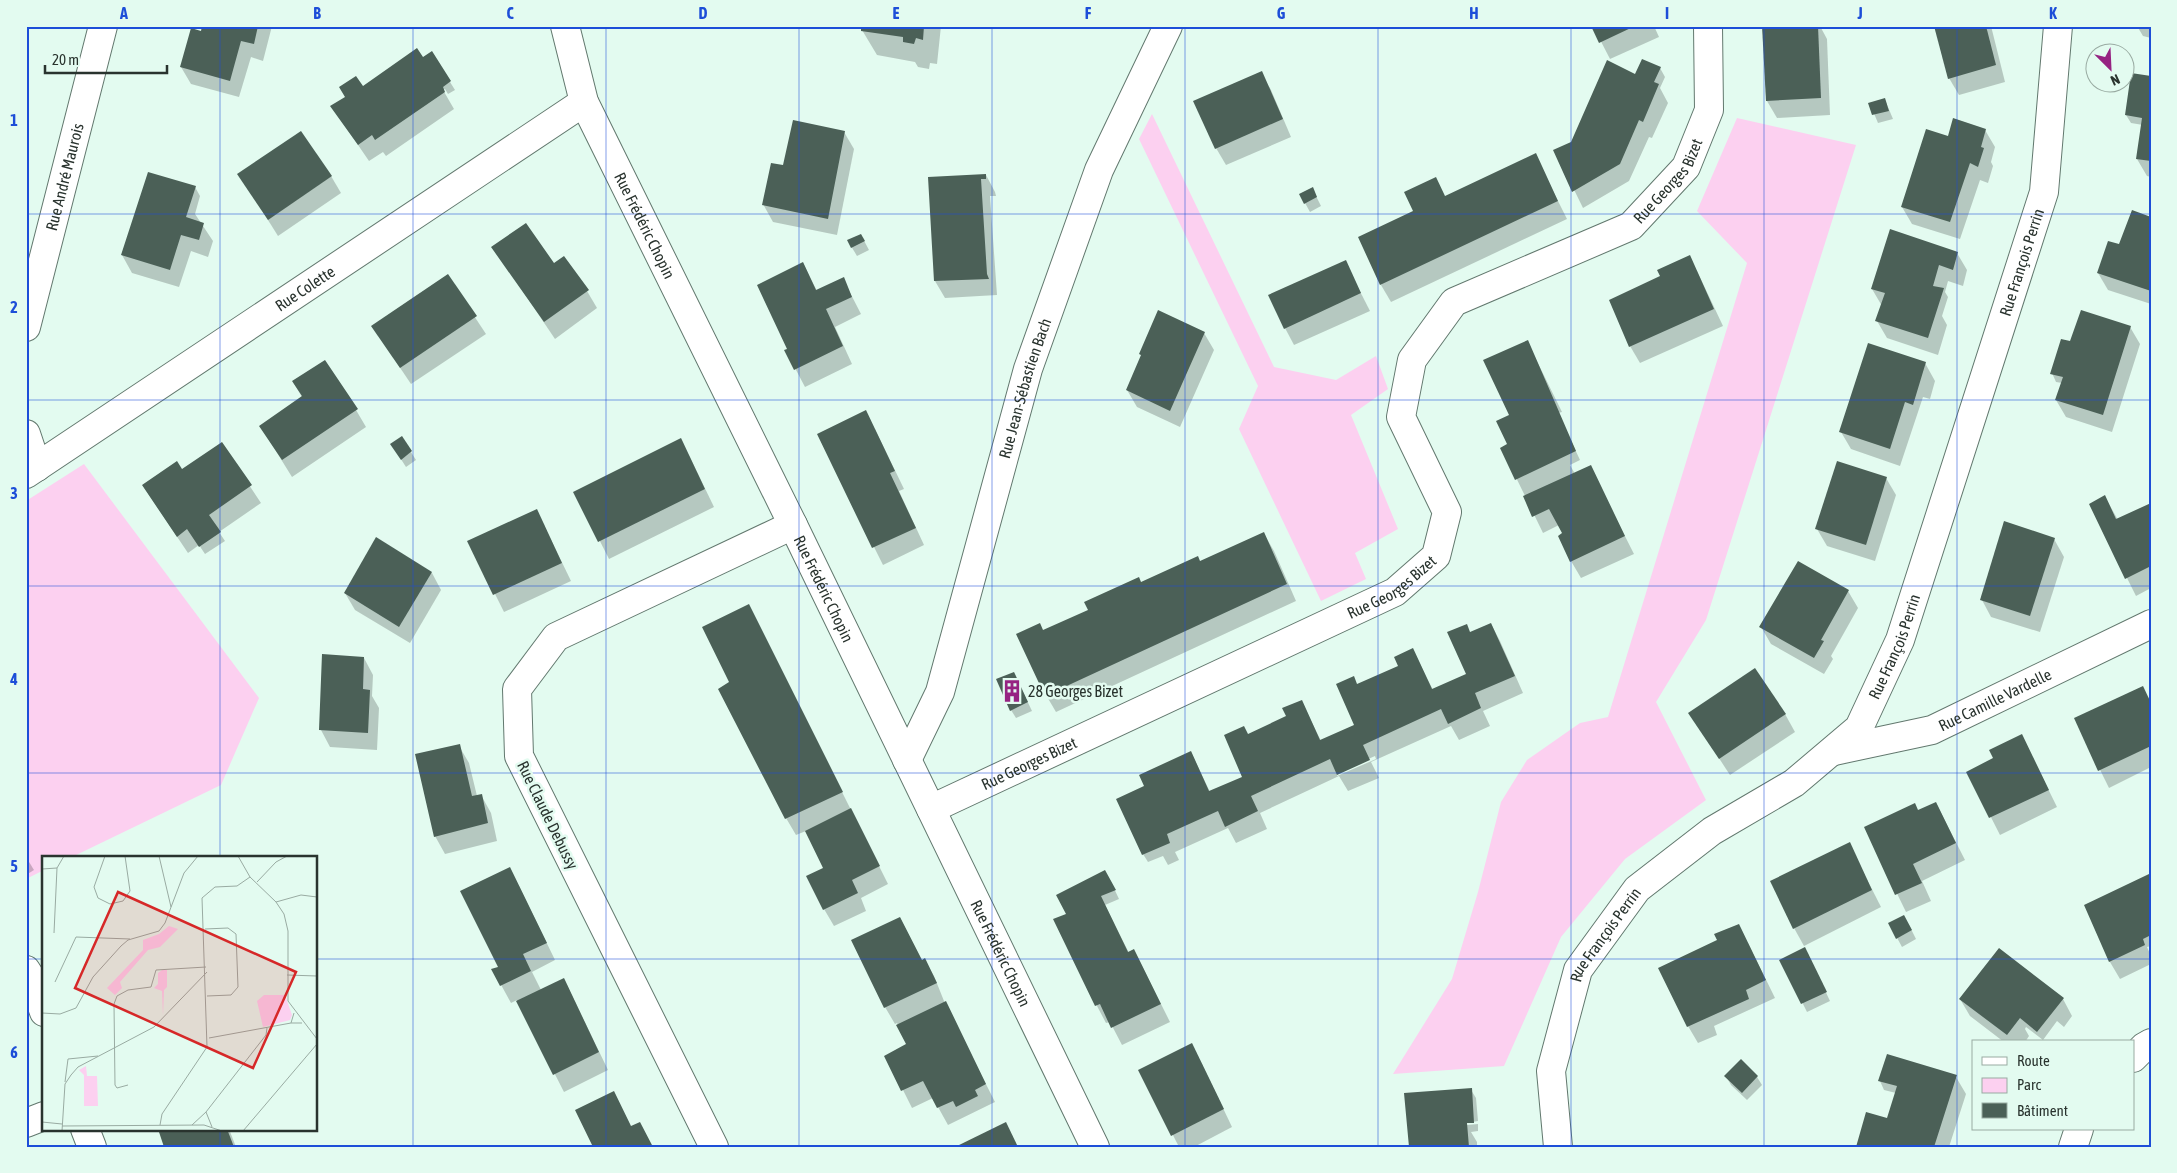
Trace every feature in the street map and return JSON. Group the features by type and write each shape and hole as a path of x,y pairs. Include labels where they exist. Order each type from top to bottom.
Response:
{"street":[{"name":"Rue André Maurois","path":"26,328 103,26"},
{"name":"Rue Frédéric Chopin","path":"565,26 584,102 1095,1147"},
{"name":"Rue Jean-Sébastien Bach","path":"907,760 940,692 1034,350 1099,170 1168,26"},
{"name":"Rue Georges Bizet","path":"931,809 1395,592 1436,556 1447,512 1401,418 1412,360 1454,302 1631,226 1686,167 1709,110 1708,26"},
{"name":"Rue François Perrin","path":"1558,1147 1551,1071 1578,970 1637,889 1712,831 1794,783 1859,728 1900,640 2044,192 2058,26"},
{"name":"Rue Colette","path":"32,471 584,102"},
{"path":"26,434 32,471"},
{"name":"Rue Claude Debussy","path":"714,1147 519,756 517,688 556,637 793,526"},
{"name":"Rue Camille Vardelle","path":"1831,751 1932,730 2151,624"},
{"path":"26,970 33,981 42,1006"},
{"path":"2134,1057 2151,1043"},
{"path":"26,1123 42,1117"},
{"path":"85,1130 92,1147"},
{"path":"2073,1147 2079,1130"}],"green space":[{"path":"1152,114 1274,367 1336,380 1376,356 1388,389 1351,415 1398,529 1355,553 1366,579 1321,601 1239,429 1258,386 1139,139"},
{"path":"1737,118 1856,145 1706,620 1656,702 1706,800 1625,859 1561,937 1504,1066 1393,1074 1452,979 1478,892 1501,802 1527,760 1580,723 1608,717 1747,263 1697,211"},
{"path":"84,464 259,698 221,785 74,856 42,856 42,871 26,879 26,501"}],"building":[{"path":"202,26 258,26 254,44 241,41 230,81 180,67 191,28 201,31"},
{"path":"861,26 924,26 923,40 916,38 914,44 903,42 903,37 861,31"},
{"path":"1591,26 1635,26 1599,43"},
{"path":"1762,26 1818,26 1821,98 1766,101"},
{"path":"1934,26 1986,26 1996,65 1948,79"},
{"path":"417,48 423,57 432,51 451,81 443,87 445,92 375,140 372,135 358,145 330,106 345,97 339,87 356,76 363,86"},
{"path":"1642,59 1661,67 1654,82 1659,84 1643,122 1639,120 1620,164 1572,192 1553,150 1571,142 1607,60 1635,74"},
{"path":"1262,71 1283,119 1215,149 1193,101"},
{"path":"2134,73 2151,76 2151,161 2136,159 2142,118 2125,115 2128,92 2134,92"},
{"path":"1885,98 1889,111 1872,115 1868,103"},
{"path":"1953,118 1986,129 1981,147 1984,148 1978,167 1970,163 1950,222 1901,207 1926,129 1948,136"},
{"path":"793,120 845,131 828,219 762,205 771,163 783,165"},
{"path":"301,131 332,176 268,220 237,174"},
{"path":"1536,153 1558,201 1380,285 1358,237 1413,211 1404,192 1436,177 1445,196"},
{"path":"148,172 196,186 186,217 204,223 199,240 181,235 170,270 121,255"},
{"path":"986,174 986,179 981,179 987,274 989,279 934,281 928,177"},
{"path":"1313,187 1317,197 1304,204 1299,194"},
{"path":"2132,210 2151,217 2151,291 2097,273 2108,241 2119,244"},
{"path":"526,223 554,263 564,256 589,290 544,322 491,247"},
{"path":"1890,229 1958,252 1953,270 1939,265 1933,286 1944,288 1928,338 1875,321 1885,293 1871,289"},
{"path":"861,234 865,241 851,248 847,240"},
{"path":"1690,255 1714,309 1629,347 1609,300 1660,276 1657,270"},
{"path":"1346,260 1361,293 1284,329 1268,295"},
{"path":"803,262 816,290 844,277 852,297 826,309 843,346 794,370 784,350 787,349 757,285"},
{"path":"448,274 477,316 400,368 371,326"},
{"path":"1158,310 1205,332 1170,411 1126,390"},
{"path":"2081,310 2131,326 2103,415 2055,400 2063,377 2050,374 2061,339 2070,341"},
{"path":"1528,340 1576,451 1515,480 1500,448 1507,444 1496,421 1509,415 1483,360"},
{"path":"1868,343 1926,362 1913,405 1905,402 1890,449 1839,432"},
{"path":"325,360 358,409 282,460 259,426 302,396 292,381"},
{"path":"866,410 895,471 890,473 916,528 872,548 817,434"},
{"path":"402,436 412,451 401,460 390,444"},
{"path":"681,438 705,489 598,542 573,492"},
{"path":"222,442 252,485 209,515 221,532 199,547 187,529 177,537 142,485 177,461 182,469"},
{"path":"1837,461 1887,477 1866,545 1815,529"},
{"path":"1591,465 1625,536 1570,562 1558,536 1562,533 1549,509 1532,517 1523,496"},
{"path":"2105,495 2116,519 2151,503 2151,566 2125,579 2089,504"},
{"path":"537,509 562,563 493,595 467,541"},
{"path":"2004,521 2055,538 2030,616 1980,600"},
{"path":"1264,532 1287,584 1045,696 1016,634 1040,623 1043,630 1088,610 1084,602 1139,577 1141,582 1198,556 1200,561"},
{"path":"376,537 432,572 399,627 344,593"},
{"path":"1798,561 1849,590 1821,640 1824,641 1814,658 1759,627"},
{"path":"749,604 843,792 785,819 718,689 729,682 702,627"},
{"path":"1491,623 1515,676 1475,693 1481,708 1448,724 1441,709 1363,745 1370,760 1337,775 1330,759 1251,796 1258,811 1225,827 1218,811 1167,834 1170,843 1142,855 1116,799 1144,786 1139,775 1191,751 1209,791 1242,777 1224,735 1244,726 1248,734 1286,716 1282,708 1302,700 1320,740 1354,725 1336,684 1354,676 1357,684 1398,666 1394,657 1413,648 1432,689 1466,674 1447,632 1467,624 1470,632"},
{"path":"322,654 364,657 363,689 370,690 368,733 319,730"},
{"path":"1755,668 1786,714 1719,759 1688,713"},
{"name":"28 Georges Bizet","path":"1014,672 1028,702 1010,711 996,679"},
{"path":"2143,686 2151,703 2151,746 2098,771 2074,718"},
{"path":"2022,734 2049,790 1989,818 1966,772 1993,758 1989,750"},
{"path":"460,744 472,796 482,794 488,823 434,837 415,754"},
{"path":"1936,802 1956,843 1913,864 1922,883 1895,895 1864,827 1915,803 1918,810"},
{"path":"851,808 880,866 852,880 858,893 823,910 806,876 823,868 805,831"},
{"path":"1850,842 1872,890 1793,929 1770,881"},
{"path":"510,867 547,943 523,954 531,971 500,986 491,969 498,967 460,891"},
{"path":"1105,870 1116,890 1101,896 1128,952 1134,949 1161,1004 1111,1028 1100,1004 1095,1006 1053,919 1066,914 1056,895"},
{"path":"2149,874 2151,935 2143,939 2145,945 2109,962 2084,905"},
{"path":"1904,915 1912,930 1896,939 1888,923"},
{"path":"900,917 922,960 925,958 937,983 884,1008 851,940"},
{"path":"1739,924 1766,980 1746,990 1749,999 1687,1027 1658,968 1717,940 1714,934"},
{"path":"1805,947 1827,992 1801,1004 1779,960"},
{"path":"1999,948 2064,998 2037,1032 2020,1018 2007,1035 1959,999"},
{"path":"564,978 599,1052 553,1075 516,1001"},
{"path":"946,1001 986,1084 975,1090 978,1096 956,1107 953,1101 937,1108 923,1081 901,1091 884,1056 906,1044 896,1025"},
{"path":"1192,1043 1224,1109 1171,1136 1138,1070"},
{"path":"1887,1054 1957,1075 1934,1147 1856,1147 1866,1112 1887,1118 1897,1086 1878,1081"},
{"path":"1741,1059 1758,1076 1742,1093 1724,1076"},
{"path":"1472,1088 1474,1123 1467,1123 1469,1147 1409,1147 1404,1093"},
{"path":"614,1091 631,1126 640,1122 653,1147 593,1147 575,1110"},
{"path":"1006,1122 1018,1147 955,1147"},
{"path":"164,1130 227,1130 234,1147 164,1147 159,1132"}],"place":[{"name":"28 Georges Bizet","path":"1012,691"}]}
